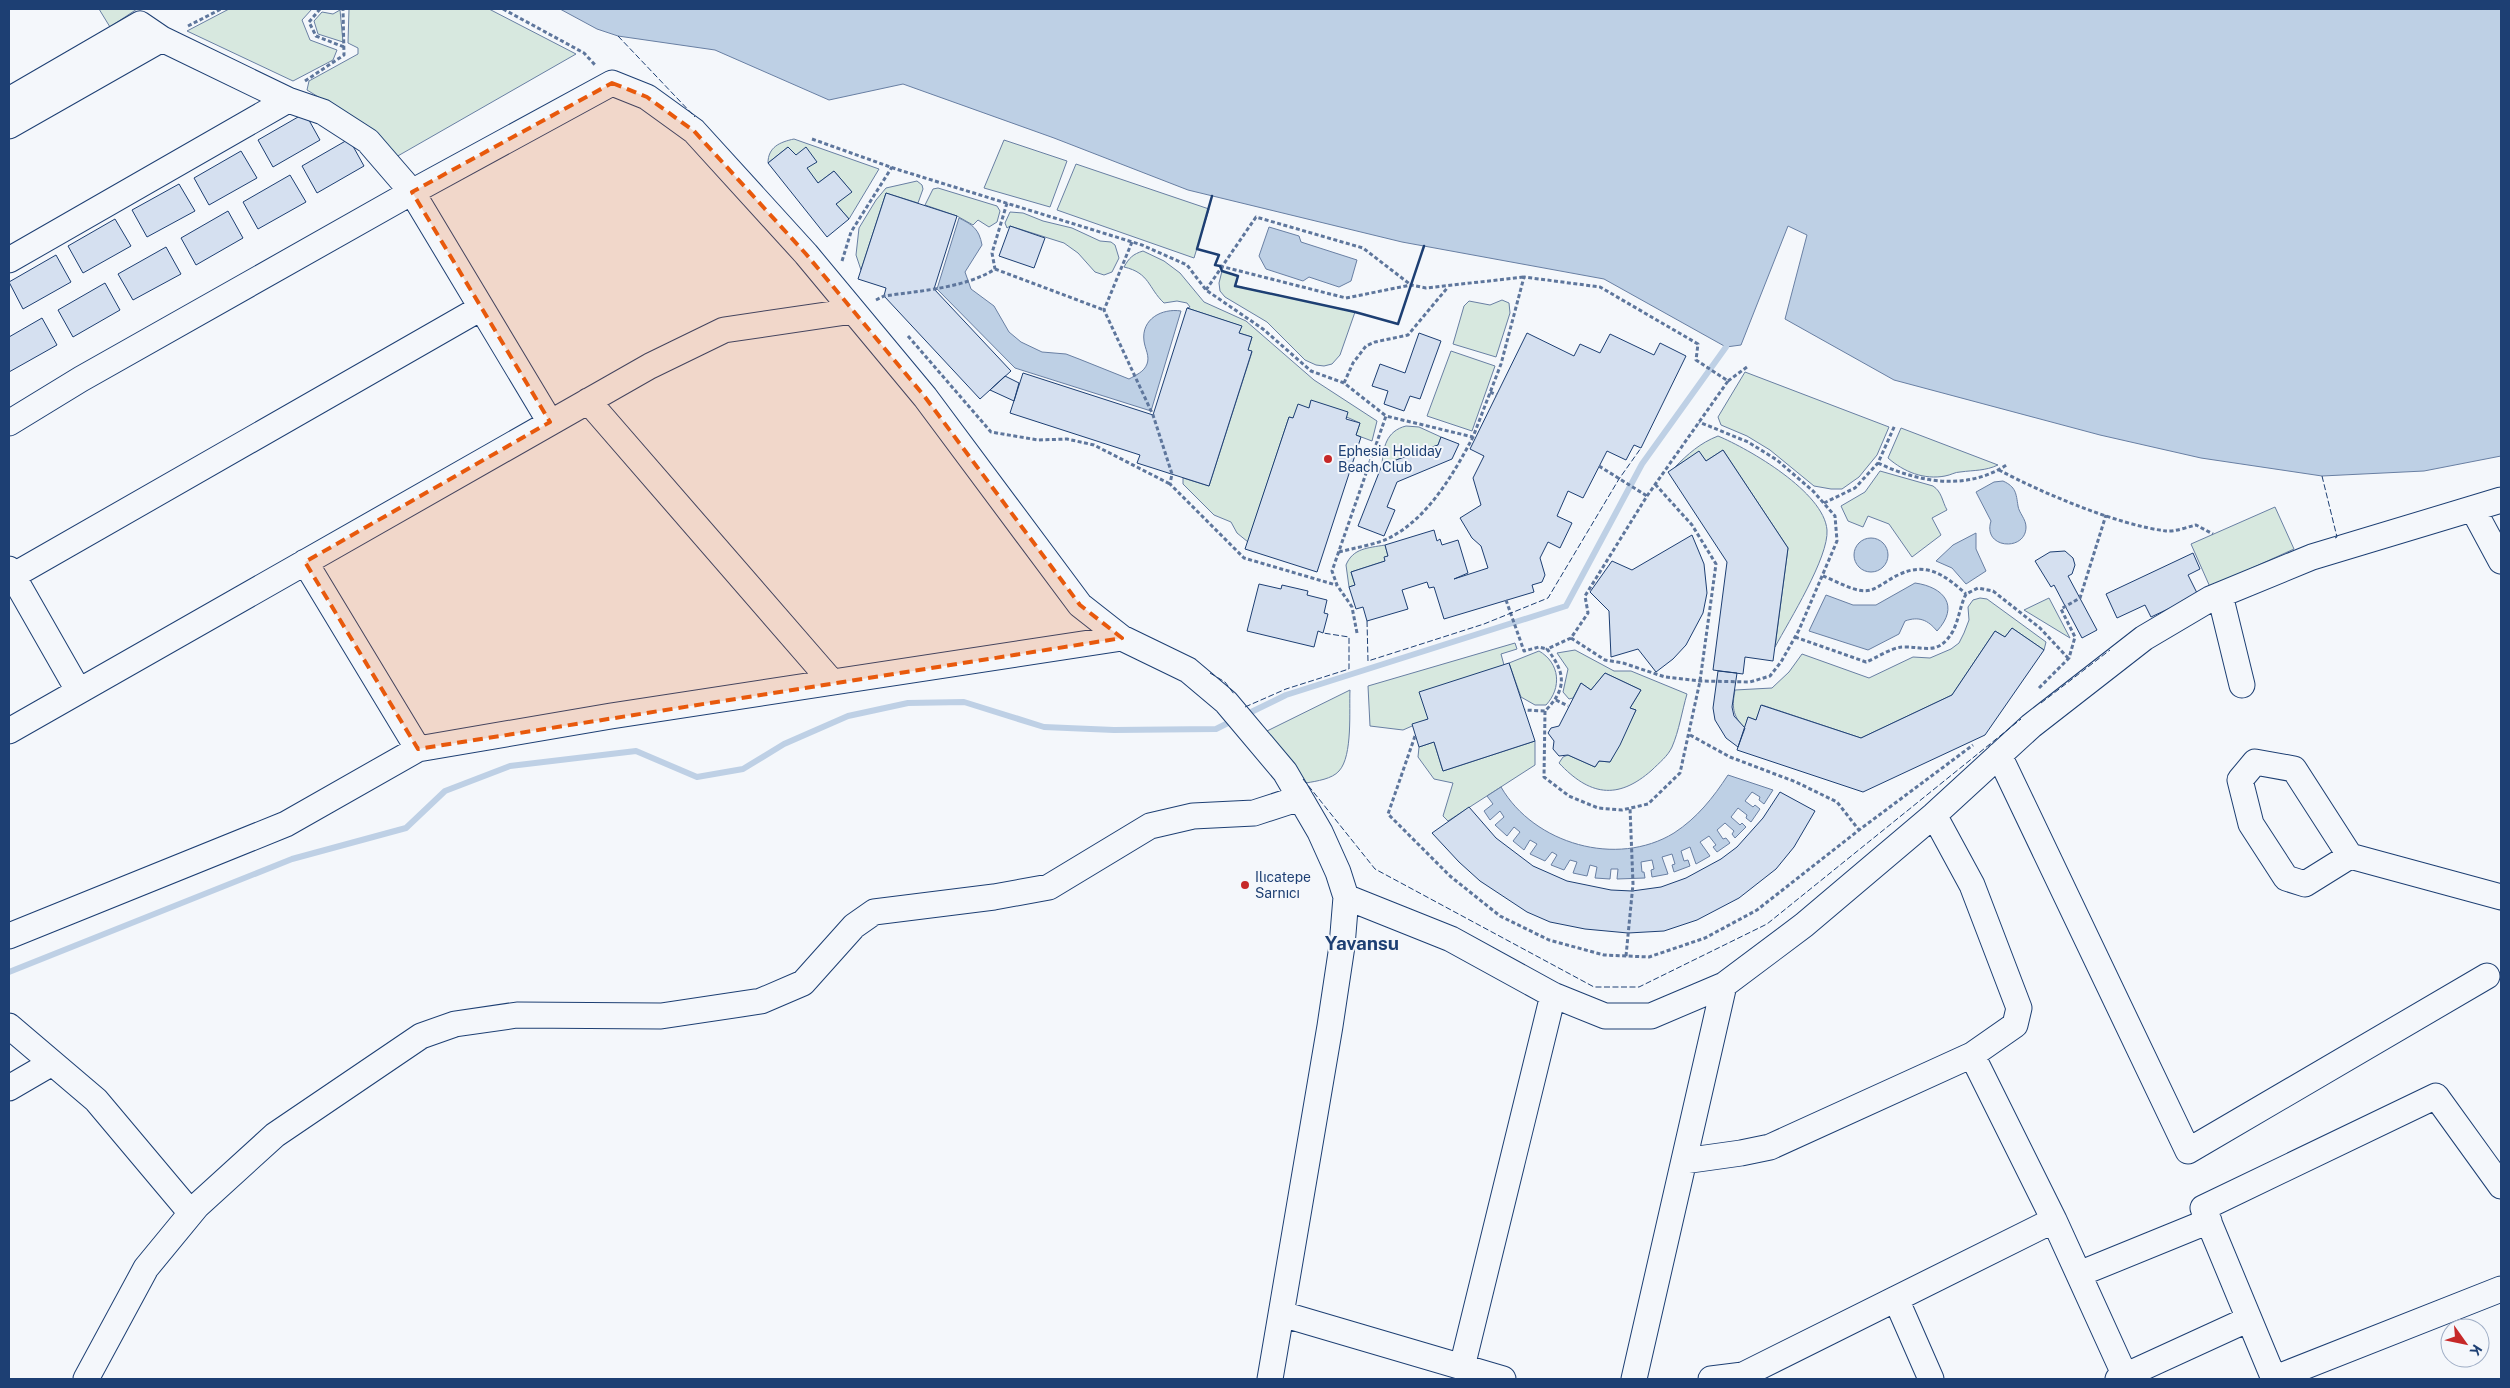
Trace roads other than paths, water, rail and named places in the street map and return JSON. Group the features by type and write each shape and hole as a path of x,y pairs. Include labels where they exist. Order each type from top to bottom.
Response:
{"street":[{"path":"9,100 140,24 162,39 288,100 323,112 368,141 412,192 550,422"},
{"path":"9,126 162,39"},
{"path":"9,423 81,379 412,192 612,83 647,97 694,131 806,254 862,303 926,398 1080,605 1122,638 1188,670 1226,702 1285,772 1320,832 1338,872 1346,897 1342,946 1270,1379"},
{"path":"9,260 288,100"},
{"path":"9,731 650,366 724,330 862,303"},
{"path":"78,690 10,575 481,308"},
{"path":"588,401 832,682"},
{"path":"1346,897 1450,939 1553,995 1605,1016 1652,1016 1724,985 1804,925 1934,815 2031,726 2144,638 2220,595 2312,557 2501,500"},
{"path":"2473,509 2501,561"},
{"path":"305,562 418,748"},
{"path":"2220,595 2242,685"},
{"path":"9,936 286,824 418,748 1122,638"},
{"path":"1999,756 2188,1151 2487,976"},
{"path":"2350,856 2305,884 2286,878 2250,824 2240,780 2255,762 2294,769 2350,856 2501,897"},
{"path":"86,1379 146,1268 191,1213 274,1135 420,1036 455,1024 517,1015 661,1016 761,1001 803,983 854,926 874,912 994,897 1049,887 1150,826 1193,816 1254,813 1300,798"},
{"path":"1684,1161 1741,1153 1770,1146 1972,1055 2011,1029 2018,1020 2019,1008 1972,885 1934,815"},
{"path":"1634,1379 1724,985"},
{"path":"1462,1367 1553,995"},
{"path":"9,1026 96,1100 191,1213"},
{"path":"1972,1055 2054,1220 2079,1274 2122,1378 2249,1319"},
{"path":"9,1088 52,1063"},
{"path":"2501,1186 2436,1096 2204,1208 2274,1379 2501,1289"},
{"path":"1711,1379 1742,1377 2054,1220"},
{"path":"2079,1274 2209,1221"},
{"path":"1896,1299 1931,1379"},
{"path":"1282,1314 1503,1379"}],"water":[{"path":"560,9 2501,9 2501,456 2424,471 2322,476 2201,458 2100,435 1894,380 1785,319 1807,235 1788,226 1741,345 1726,347 1604,279 1402,242 1188,190 1054,138 903,84 829,100 715,50 618,36 597,29"},
{"path":"959,218 975,228 982,245 965,272 971,289 994,306 1009,332 1021,342 1042,352 1066,354 1129,379 1146,367 1148,358 1144,333 1149,321 1160,313 1181,311 1151,411 1015,368 937,289"},
{"path":"1269,227 1299,236 1301,242 1357,260 1351,281 1339,287 1309,277 1303,281 1266,269 1259,256"},
{"path":"2003,481 2015,491 2019,509 2026,524 2024,535 2019,541 2005,544 1998,542 1993,537 1990,530 1991,521 1976,492 1994,482"},
{"path":"1976,533 1976,549 1986,571 1966,584 1952,568 1936,561 1953,545"},
{"path":"1871,538 1883,543 1888,555 1883,567 1871,572 1859,567 1854,555 1859,543"},
{"path":"1915,583 1934,589 1946,599 1948,606 1947,614 1937,631 1923,620 1905,621 1899,634 1868,650 1809,631 1826,595 1853,605 1876,605"},
{"path":"1728,775 1773,790 1764,804 1759,800 1760,797 1752,792 1745,801 1753,807 1755,805 1760,809 1751,822 1746,818 1747,815 1738,808 1731,817 1740,825 1742,823 1746,827 1735,838 1732,834 1734,831 1725,823 1717,830 1723,839 1726,838 1730,843 1717,852 1713,847 1716,845 1709,836 1700,842 1710,856 1696,864 1690,847 1681,851 1684,861 1688,860 1690,866 1674,872 1672,865 1675,864 1672,854 1662,857 1668,874 1652,877 1651,870 1654,869 1652,860 1641,862 1645,878 1617,879 1618,869 1611,869 1610,879 1595,878 1597,867 1590,865 1587,876 1573,873 1577,862 1570,860 1564,870 1551,865 1557,855 1552,852 1545,861 1530,854 1537,844 1530,840 1524,850 1513,841 1520,832 1514,827 1507,836 1495,825 1504,817 1500,811 1490,820 1484,811 1493,804 1487,796 1501,787 1516,807 1534,823 1555,836 1603,849 1628,849 1652,843 1674,833 1704,807"}],"waterway":[{"path":"1243,716 1286,695 1566,606 1642,464 1726,347"},
{"path":"9,972 292,859 406,828 445,791 510,766 636,751 697,777 743,769 784,744 848,716 908,703 964,702 1044,727 1114,730 1216,729 1234,720"}],"place":[{"name":"Ephesia Holiday Beach Club","path":"1328,459"},
{"name":"Ilıcatepe Sarnıcı","path":"1245,885"}],"district":[{"name":"Yavansu","path":"1362,943"}]}
